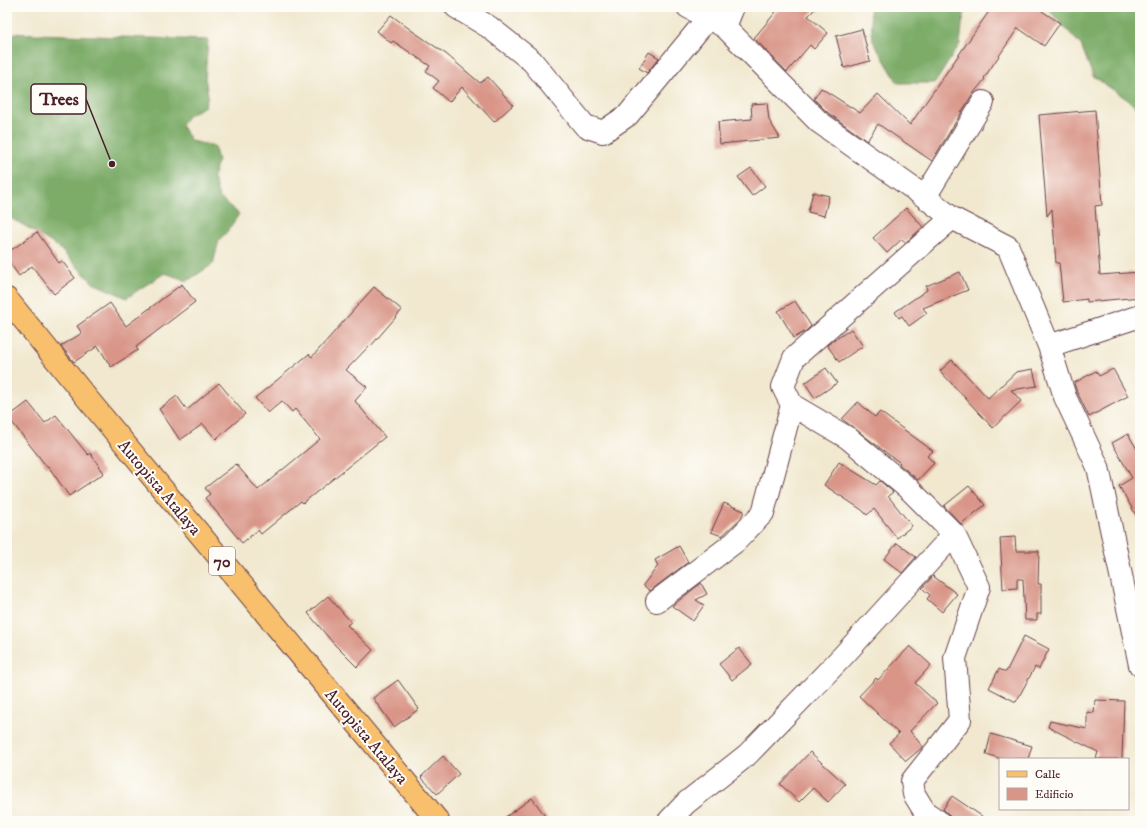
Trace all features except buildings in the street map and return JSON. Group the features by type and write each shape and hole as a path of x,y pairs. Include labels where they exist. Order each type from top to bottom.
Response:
{"main road":[{"name":"Autopista Atalaya","path":"7,299 91,403 438,821"}],"street":[{"path":"456,7 489,27 532,61 585,126 604,132 628,114 722,17"},
{"path":"688,7 722,17 819,122 925,197 952,218 1008,247 1049,346 1065,397 1098,467 1140,665"},
{"path":"925,197 983,102"},
{"path":"938,821 925,812 914,794 912,781 960,720 955,658 979,587 954,534 910,490 848,438 792,405 784,387 794,358 952,218"},
{"path":"1049,346 1140,316"},
{"path":"657,601 735,542 763,513 792,405"},
{"path":"669,821 686,803 747,755 842,657 954,534"}],"green space":[{"path":"869,7 966,7 960,44 935,83 898,83 873,41"},
{"path":"1046,7 1140,7 1140,112 1128,100 1093,76 1081,45"},
{"path":"7,33 208,40 205,78 208,95 205,106 188,116 181,125 191,141 214,146 218,160 213,177 219,197 239,214 227,232 219,240 213,264 187,281 165,273 127,298 93,283 58,247 27,227 8,217"}],"place":[{"name":"Trees","path":"112,164"}]}
